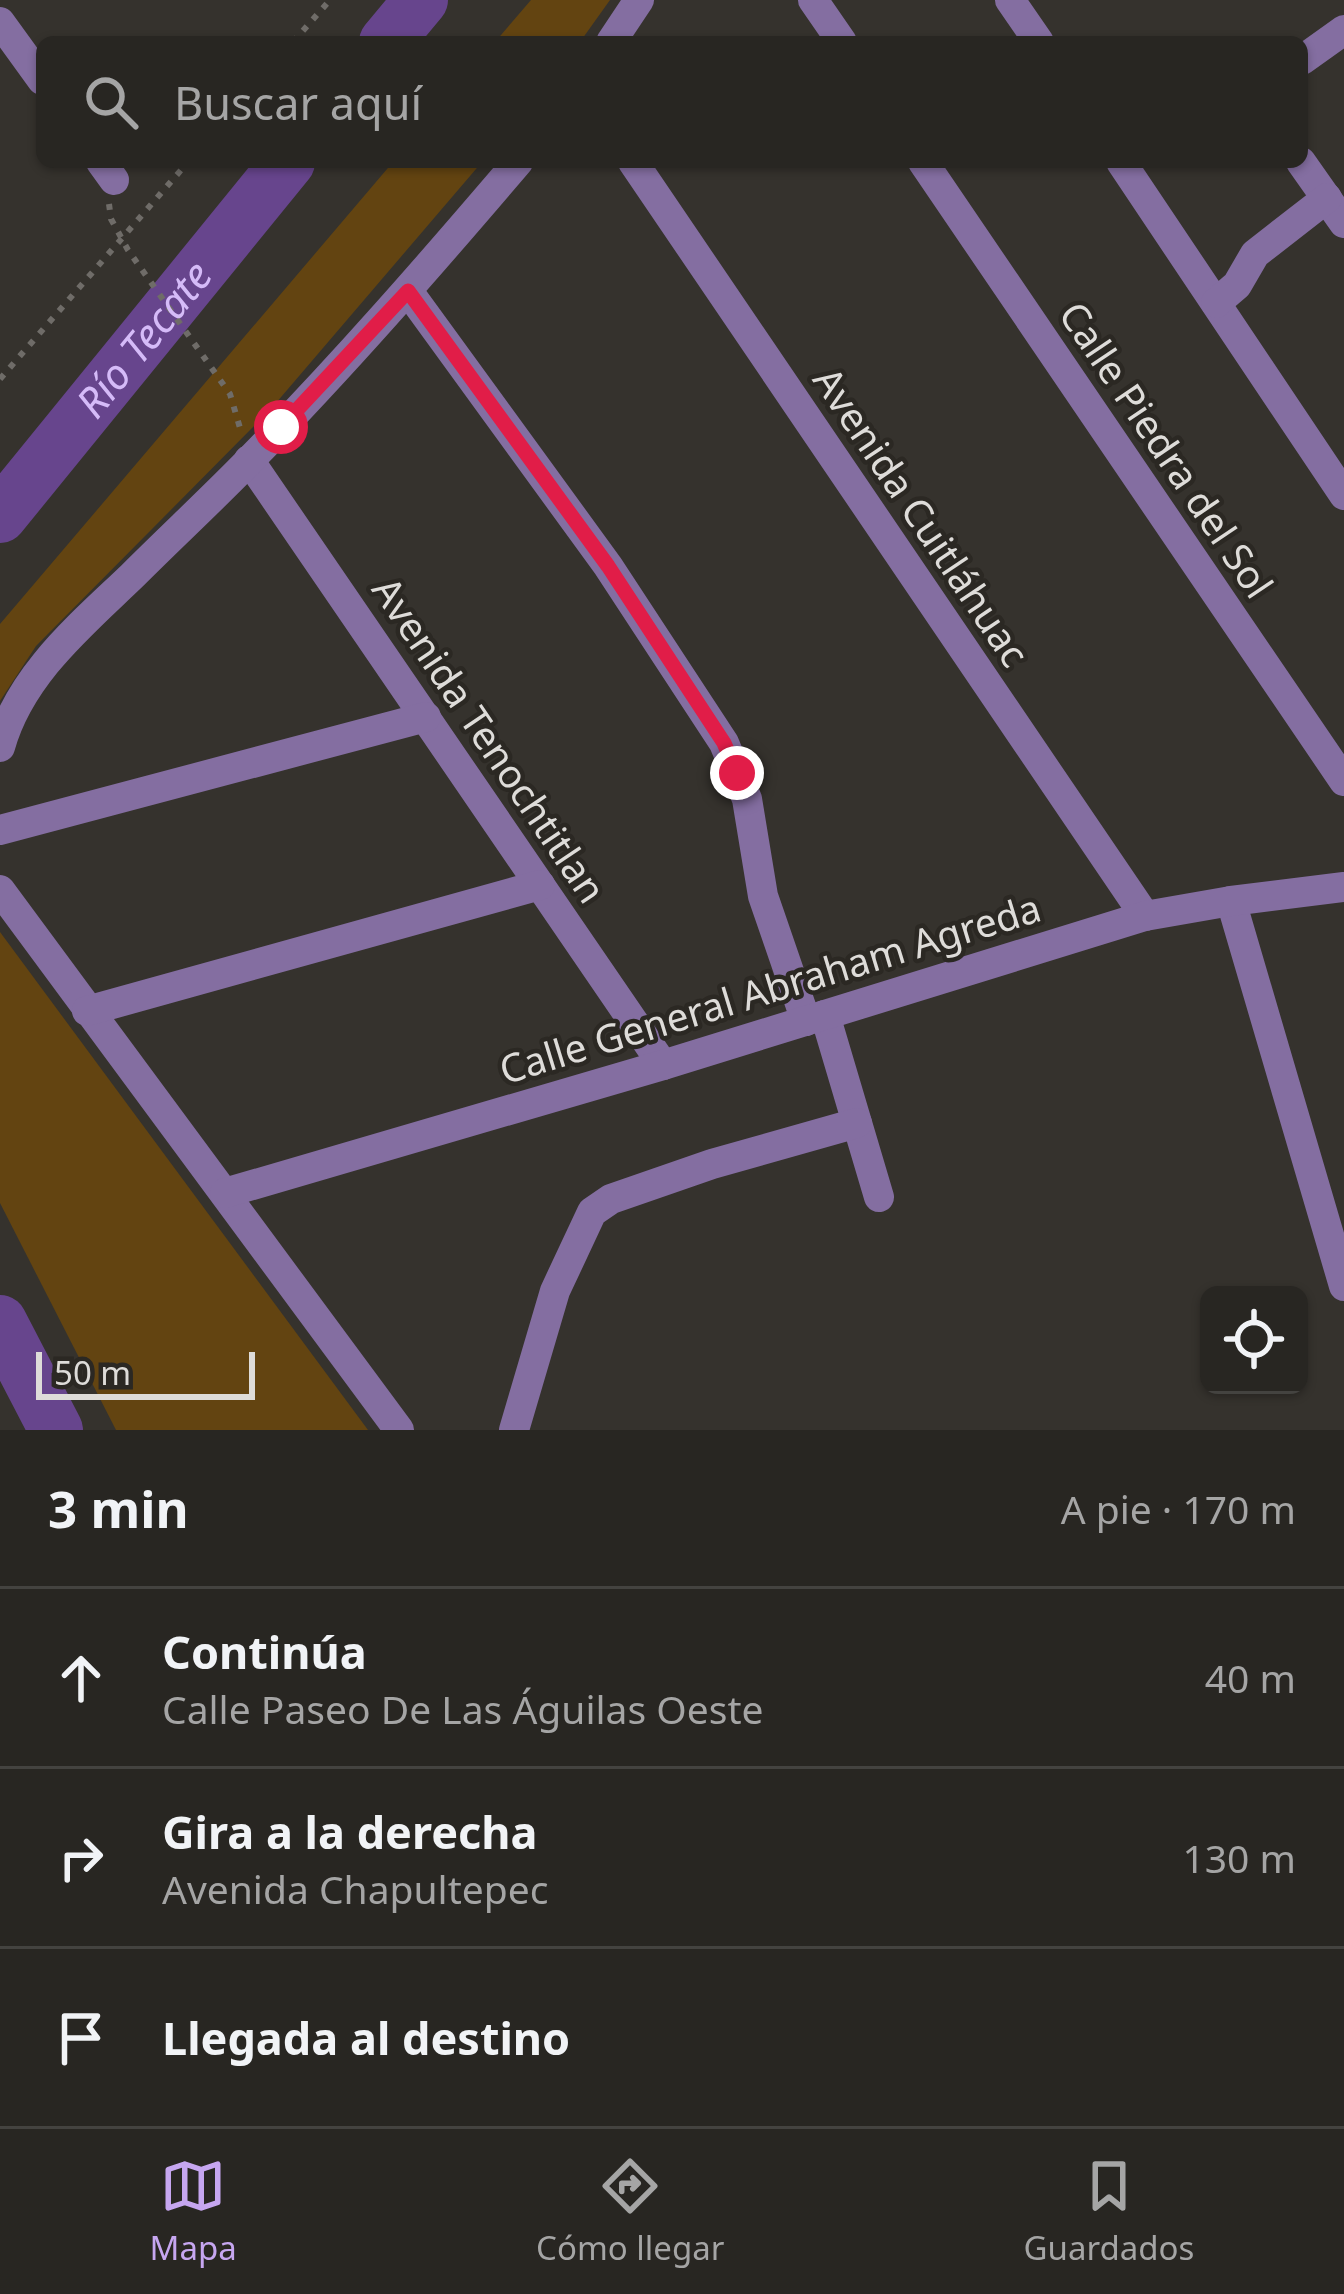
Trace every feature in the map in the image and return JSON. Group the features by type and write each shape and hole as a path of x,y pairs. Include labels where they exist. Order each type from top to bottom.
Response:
{"street":[{"path":"615,36 639,0"},
{"path":"814,0 838,36"},
{"path":"1010,0 1035,36"},
{"path":"0,22 36,72"},
{"path":"1308,56 1344,30"},
{"path":"0,747 20,701 68,636 249,460 408,291 513,168"},
{"name":"Avenida Cuitláhuac","path":"637,168 1145,916"},
{"name":"Calle Piedra del Sol","path":"927,168 1344,781"},
{"path":"1136,168 1216,302 1344,495"},
{"path":"1216,302 1237,285 1255,254 1336,210 1305,168"},
{"path":"408,291 608,566 724,743 748,799 772,929 816,1018 857,1123 879,1197"},
{"name":"Avenida Tenochtitlan","path":"249,460 663,1065"},
{"path":"0,830 426,718"},
{"path":"87,1011 540,885"},
{"name":"Calle General Abraham Agreda","path":"225,1193 663,1065 1145,916 1344,886"},
{"path":"0,890 399,1430"},
{"path":"1231,901 1344,1286"},
{"path":"514,1430 555,1291 592,1212 611,1199 712,1164 857,1123"}],"path":[{"path":"298,36 330,0"},
{"path":"0,379 183,168"},
{"path":"108,171 111,219 230,394"}],"shaded area":[{"path":"531,0 610,0 584,36 500,36"},
{"path":"388,168 477,168 270,410 36,646 0,701 0,624"},
{"path":"0,932 368,1430 116,1430 0,1203"}],"waterway":[{"name":"Río Tecate","path":"391,36 421,0"},
{"name":"Río Tecate","path":"0,516 283,168"},
{"name":"Río Tecate","path":"0,1322 56,1430"}],"route":[{"path":"281,427 408,291 608,566 724,743 737,773"}]}
